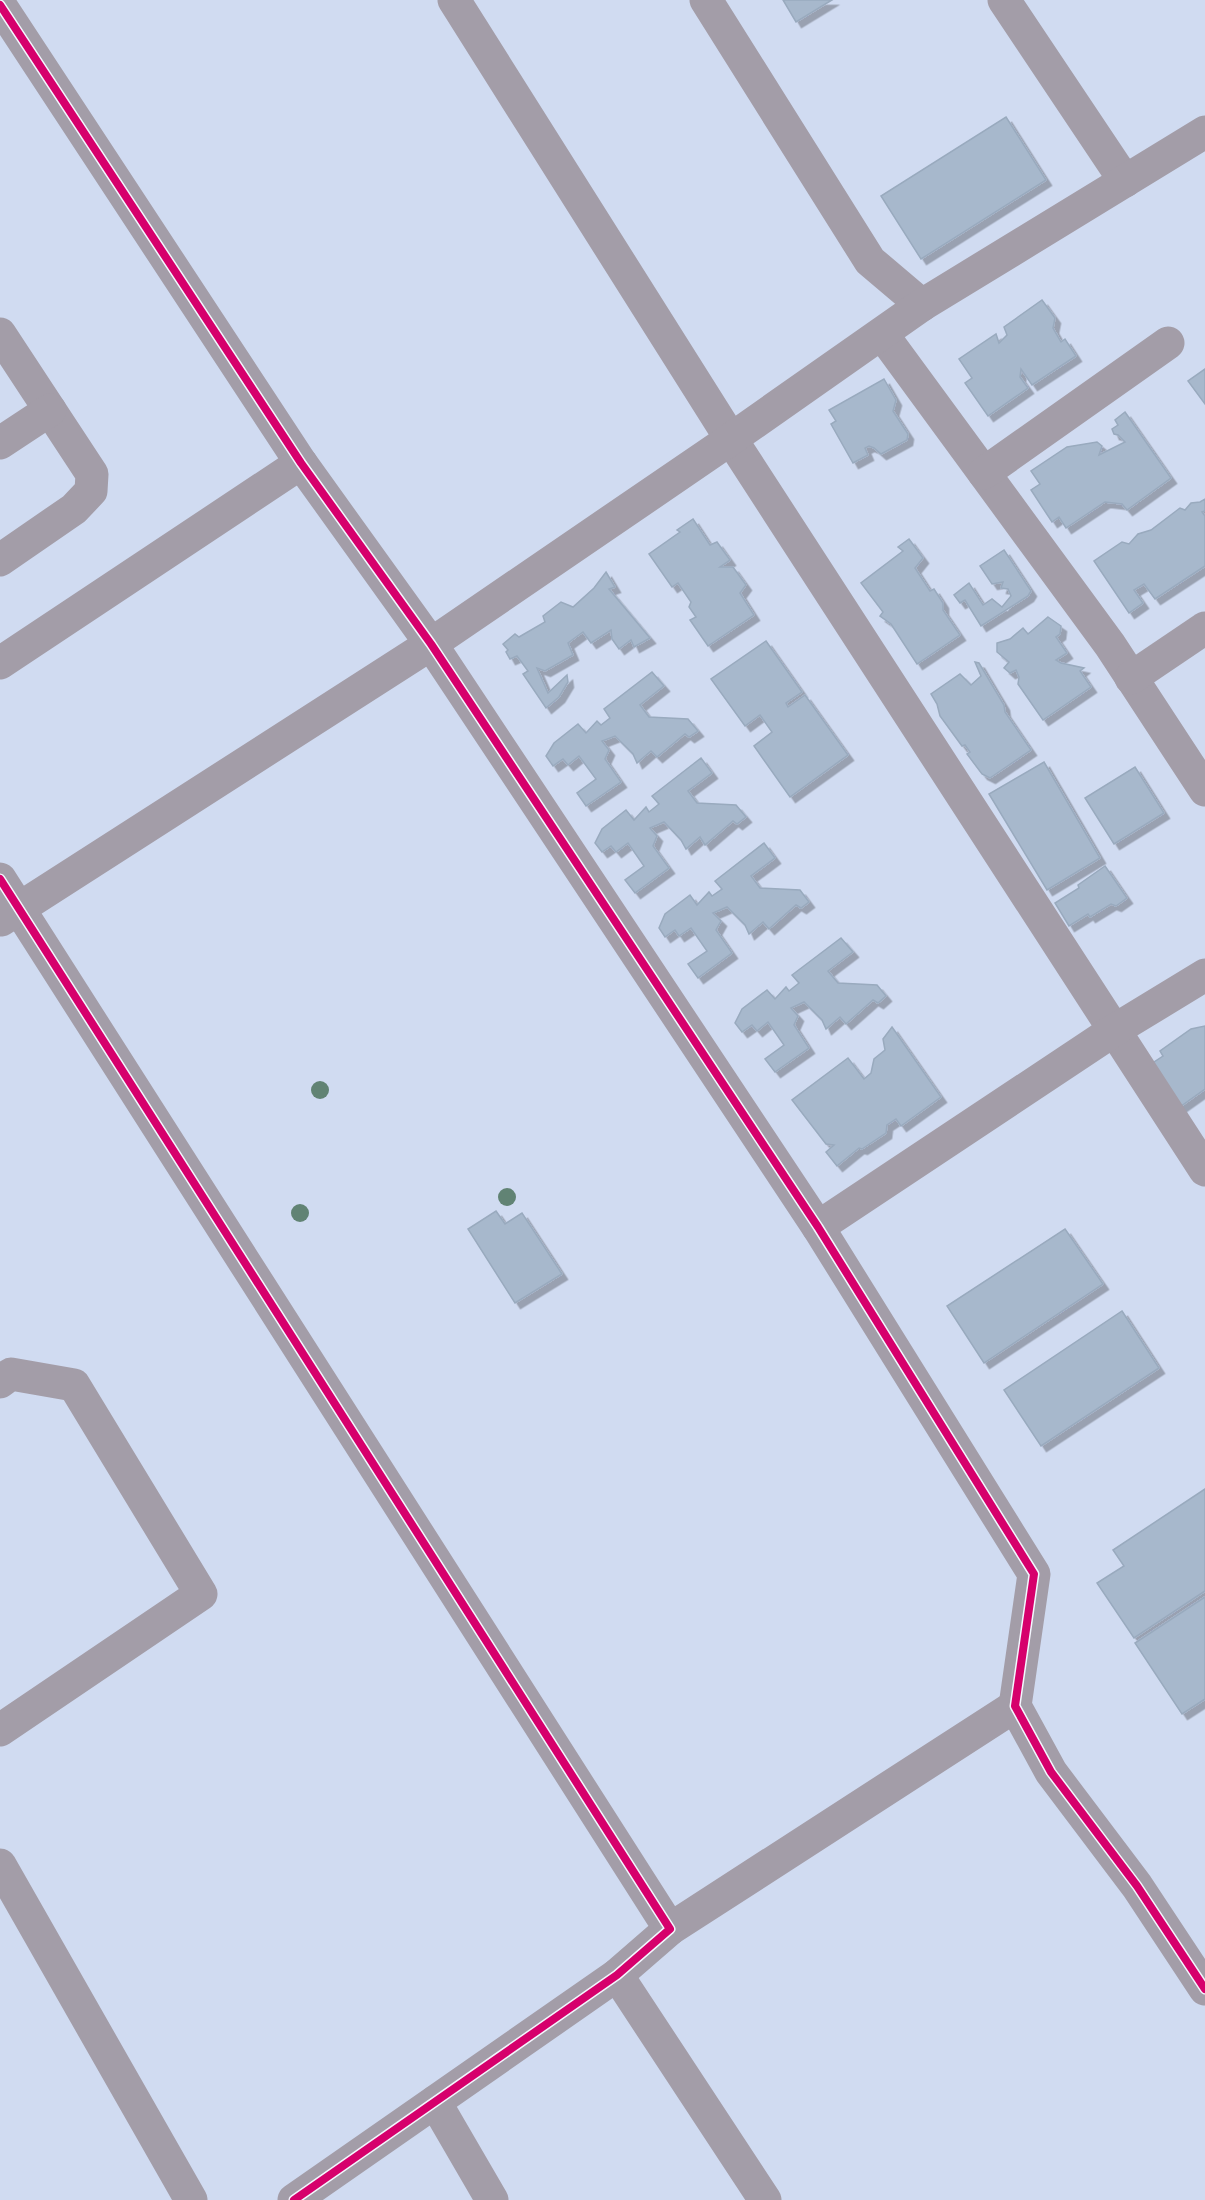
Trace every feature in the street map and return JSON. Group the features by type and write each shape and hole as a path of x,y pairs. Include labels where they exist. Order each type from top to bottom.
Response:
{"street":[{"path":"454,0 731,439 1205,1170"},
{"path":"706,0 870,261 922,305"},
{"path":"1004,0 1125,181"},
{"path":"0,6 301,463 431,644 818,1227 1034,1574 1015,1706 1051,1772 1137,1886 1205,1989"},
{"path":"9,915 431,644 922,305 1205,132"},
{"path":"0,334 92,474 91,491 74,509 0,561"},
{"path":"882,334 1110,645 1205,790"},
{"path":"984,473 1168,342"},
{"path":"0,443 50,410"},
{"path":"0,663 301,463"},
{"path":"1131,678 1205,628"},
{"path":"0,879 9,915 670,1929"},
{"path":"818,1227 1113,1031 1205,975"},
{"path":"0,1382 11,1374 74,1385 201,1594 0,1730"},
{"path":"294,2200 617,1976 670,1929 1015,1706"},
{"path":"0,1865 191,2200"},
{"path":"617,1976 765,2200"},
{"path":"435,2102 492,2200"}],"building":[{"path":"783,0 832,0 796,22"},
{"path":"1006,117 1046,180 921,259 881,196"},
{"path":"1042,300 1055,318 1053,328 1061,342 1065,339 1076,356 1032,385 1021,369 1020,377 1028,388 988,416 965,383 972,378 959,359 996,334 999,343 1007,335 1004,327"},
{"path":"1205,369 1205,404 1188,381"},
{"path":"884,379 896,400 893,411 908,434 907,440 881,454 869,446 865,448 868,455 853,463 831,424 836,421 829,410"},
{"path":"1125,412 1171,478 1127,510 1122,504 1105,502 1066,528 1059,517 1052,522 1031,490 1040,484 1031,471 1067,447 1097,442 1102,446 1099,455 1125,442 1114,434 1112,429 1118,425 1115,420"},
{"path":"1205,499 1205,511 1202,512 1205,516 1205,566 1155,599 1144,584 1134,590 1143,603 1129,613 1094,561 1122,542 1129,544 1138,534 1151,530 1180,508 1185,510 1191,503"},
{"path":"693,519 710,545 717,542 730,560 720,567 733,567 746,585 740,593 754,615 708,646 690,620 696,617 689,607 691,602 678,583 672,587 649,554 680,532 677,530"},
{"path":"909,539 923,558 915,568 930,591 934,589 943,603 943,610 960,635 917,664 891,624 880,616 883,612 861,583 903,551 898,547"},
{"path":"1004,550 1031,591 1028,596 981,626 965,600 960,603 954,595 969,583 983,605 992,599 1002,607 1011,596 1008,589 1001,588 1003,582 992,584 980,566"},
{"path":"606,572 615,587 609,589 650,638 634,647 631,640 619,649 612,639 611,630 591,643 583,632 568,643 573,655 545,671 537,668 548,693 567,675 568,682 559,697 546,708 523,674 528,671 517,656 510,659 506,652 508,650 503,644 515,634 519,637 545,622 543,616 561,602 573,607 594,588"},
{"path":"1048,617 1061,626 1060,634 1056,637 1067,653 1056,660 1084,668 1080,671 1091,687 1043,720 1018,684 1019,677 1016,670 1010,673 1004,668 1009,662 997,652 997,643 1010,639 1023,628 1028,634"},
{"path":"766,641 802,692 786,703 788,707 805,695 848,755 790,797 754,746 772,732 760,715 745,726 711,679"},
{"path":"975,662 979,663 1004,705 1005,712 1031,750 990,778 982,774 967,754 970,752 965,745 962,746 940,716 931,694 960,674 971,685 981,676"},
{"path":"652,672 664,686 640,705 649,717 688,719 698,731 689,737 685,734 657,757 651,751 637,763 633,754 615,736 602,741 609,750 605,759 621,782 586,806 577,793 596,779 579,756 568,765 563,759 553,766 546,756 554,743 578,724 586,733 597,721 601,725 610,718 604,709"},
{"path":"701,758 712,773 688,791 697,803 736,805 746,817 737,824 733,821 705,845 700,837 686,849 681,840 664,822 650,828 657,836 653,846 669,868 635,893 625,880 644,866 628,843 616,852 611,846 602,852 595,843 602,829 626,810 634,820 646,807 649,812 659,804 652,796"},
{"path":"1044,762 1100,858 1047,890 989,794"},
{"path":"1135,767 1164,813 1114,844 1085,798"},
{"path":"764,843 775,858 751,876 760,888 800,890 809,902 801,908 796,905 769,929 763,922 749,934 745,925 727,907 713,913 721,921 716,930 732,953 698,978 688,964 707,951 691,928 679,936 675,930 665,937 659,928 665,914 690,895 697,905 709,892 712,896 722,889 715,881"},
{"path":"1105,866 1127,898 1116,906 1111,904 1090,917 1088,914 1069,926 1055,903 1079,888 1078,885"},
{"path":"841,938 853,952 828,971 838,983 877,985 886,996 878,1003 873,1000 846,1024 840,1017 826,1029 822,1020 804,1002 791,1008 798,1016 794,1025 809,1048 775,1072 765,1059 784,1045 768,1022 757,1031 752,1025 742,1032 735,1023 742,1009 767,990 775,999 786,987 789,991 799,983 792,975"},
{"path":"1205,1026 1205,1089 1177,1109 1151,1064 1163,1056 1160,1051 1191,1029"},
{"path":"892,1027 941,1097 901,1126 896,1119 887,1125 886,1133 862,1149 859,1148 837,1166 826,1152 834,1145 826,1144 792,1100 848,1058 864,1079 871,1073 874,1059 885,1050 883,1039"},
{"path":"496,1211 505,1224 522,1213 562,1274 515,1303 468,1229"},
{"path":"1065,1229 1103,1284 984,1363 947,1306"},
{"path":"1122,1311 1159,1368 1041,1446 1004,1390"},
{"path":"1205,1489 1205,1591 1134,1638 1097,1583 1124,1566 1113,1550"},
{"path":"1205,1597 1205,1699 1182,1714 1135,1643"}],"cycle path":[{"path":"0,5 301,463 431,644 818,1227 1034,1574 1015,1706 1051,1772 1137,1886 1205,1989"},
{"path":"0,879 670,1929 617,1975 294,2200"}]}
